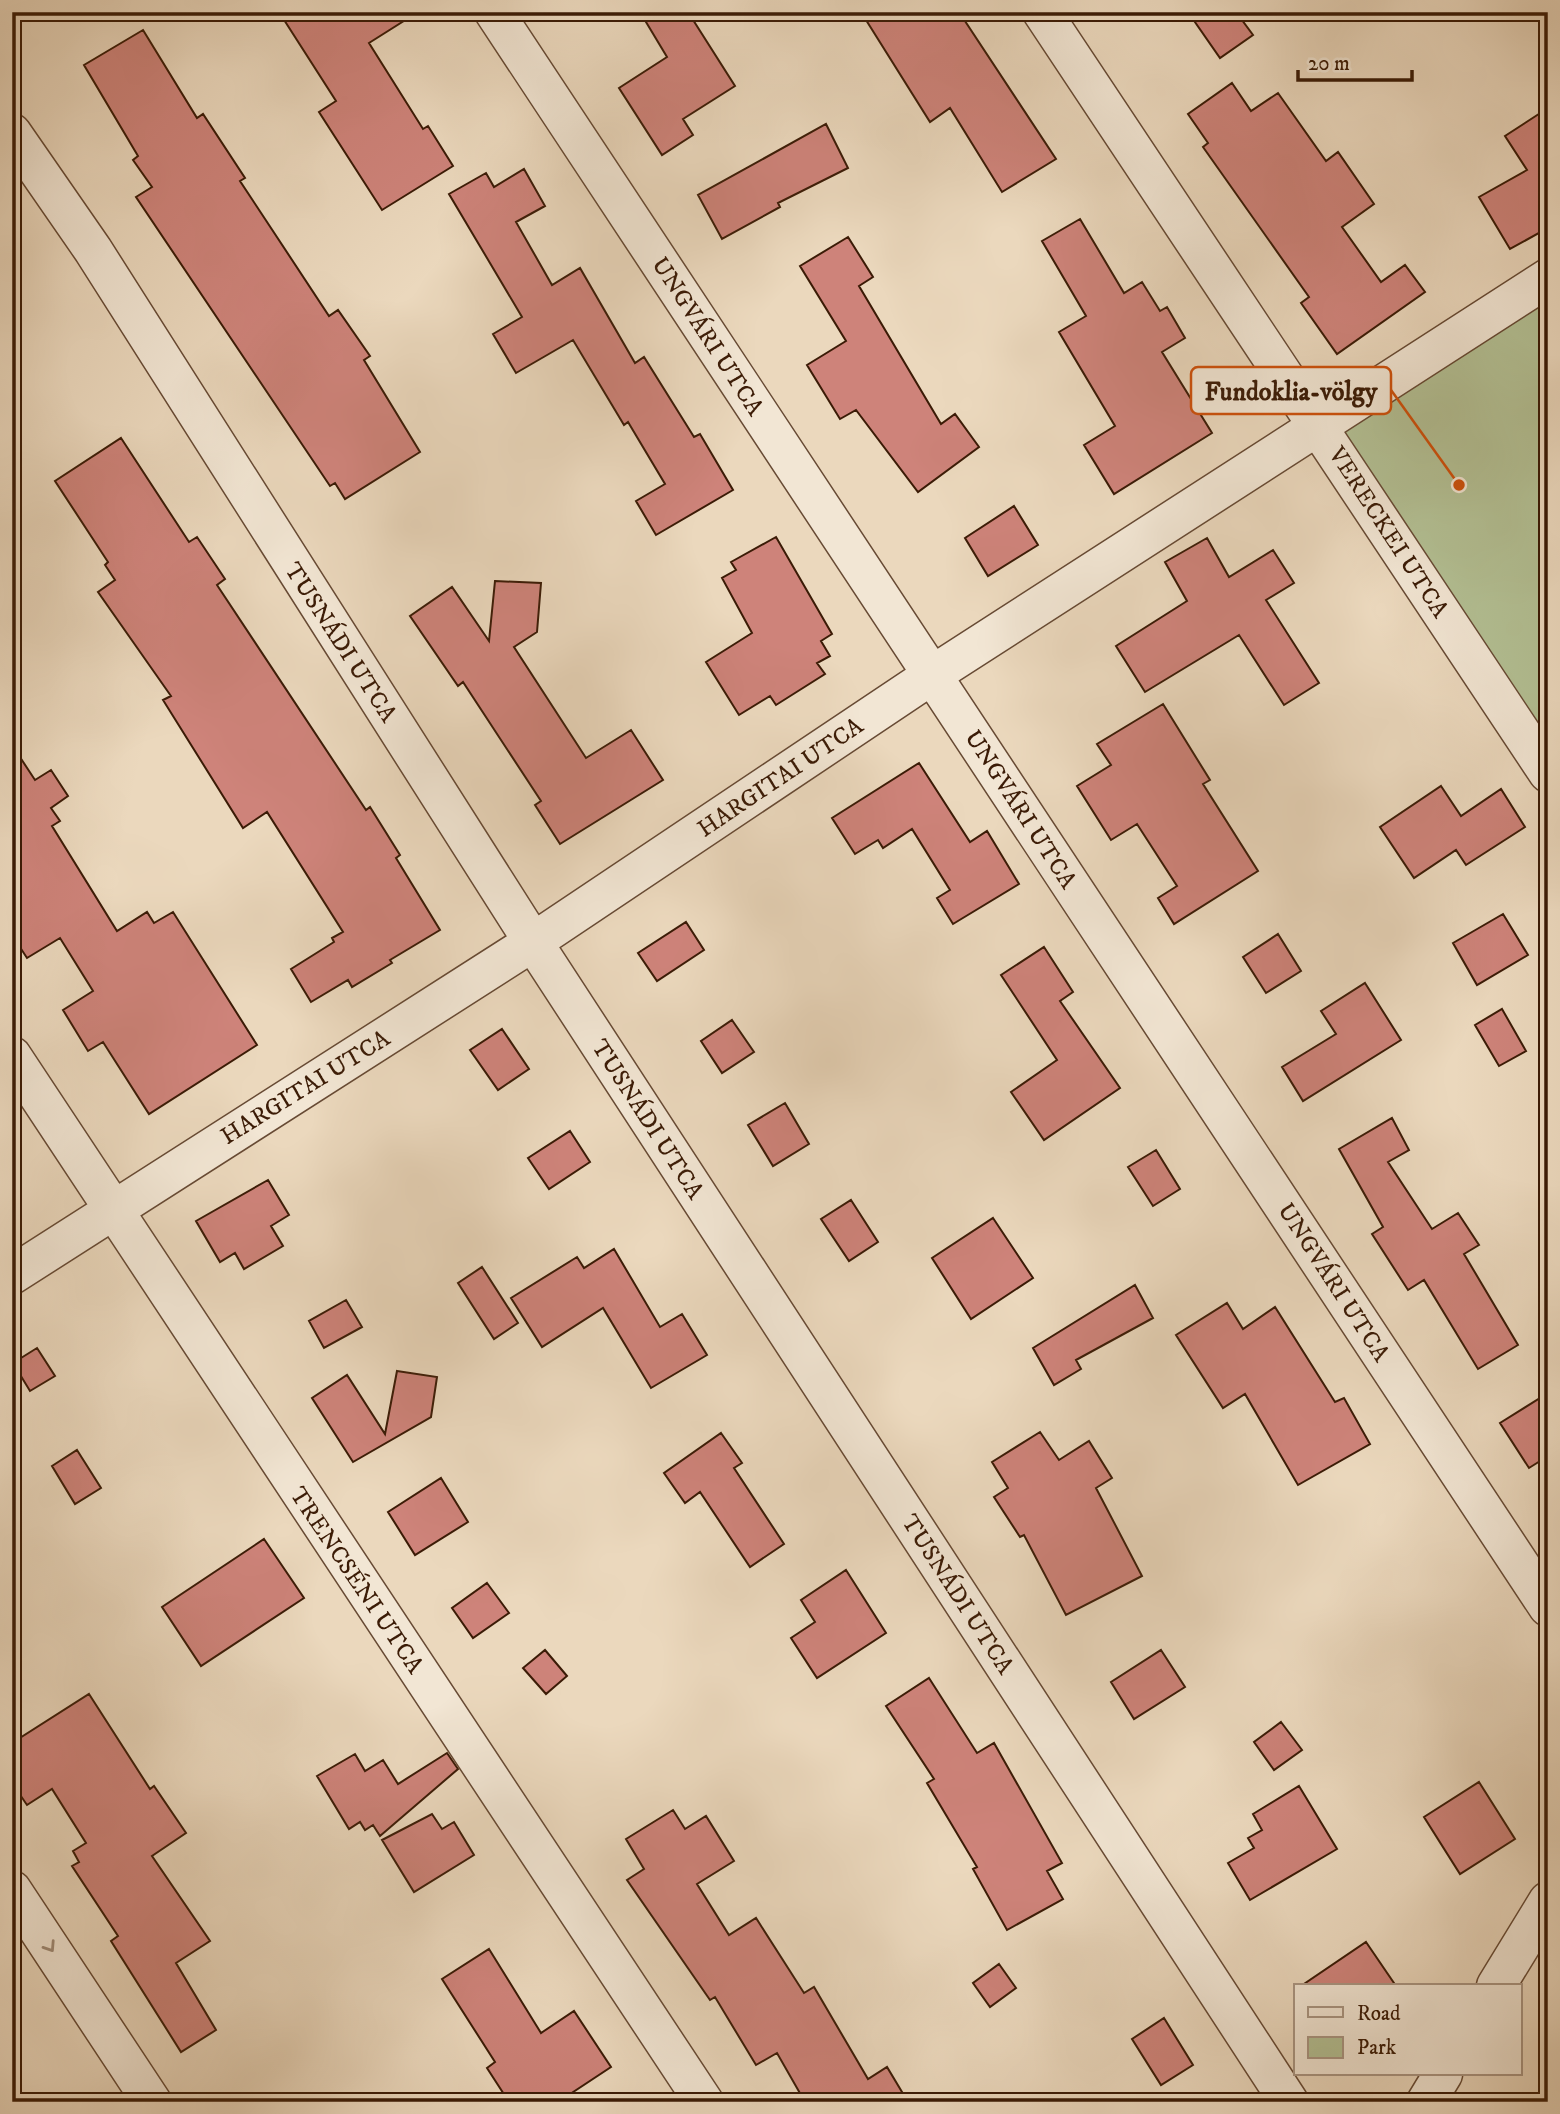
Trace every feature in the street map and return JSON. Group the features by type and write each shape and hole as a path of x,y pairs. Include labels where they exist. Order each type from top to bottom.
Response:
{"street":[{"name":"UNGVÁRI UTCA","path":"494,12 1548,1607"},
{"name":"VERECKEI UTCA","path":"1042,12 1548,773"},
{"name":"TUSNÁDI UTCA","path":"12,133 93,250 533,942 1289,2102"},
{"name":"HARGITAI UTCA","path":"12,1275 533,942 932,675 1548,278"},
{"name":"TRENCSÉNI UTCA","path":"12,1056 704,2102"},
{"path":"12,1890 152,2102"},
{"path":"1497,1984 1548,1901"},
{"path":"1426,2102 1442,2076"}],"green space":[{"path":"1548,295 1548,755 1334,431"}],"building":[{"path":"279,12 418,12 369,43 423,129 428,126 453,166 382,210 319,112 336,101"},
{"path":"640,12 688,12 735,86 683,119 693,135 662,155 619,88 667,57"},
{"path":"861,12 959,12 1056,159 1002,192 950,108 930,122"},
{"path":"1188,12 1236,12 1253,35 1220,58"},
{"path":"143,30 197,118 203,114 245,178 240,181 329,316 338,310 370,356 364,360 420,452 345,499 335,483 330,486 136,197 152,187 133,160 138,156 84,65"},
{"path":"1232,83 1251,111 1278,93 1326,161 1338,152 1374,204 1342,227 1381,282 1405,265 1425,292 1337,354 1301,303 1309,297 1203,147 1208,143 1188,114"},
{"path":"1548,108 1548,228 1510,249 1479,197 1527,170 1505,136"},
{"path":"826,124 848,168 778,203 780,207 722,239 698,195"},
{"path":"524,169 545,206 516,222 552,285 580,268 635,363 644,357 694,437 700,434 733,490 656,535 636,501 665,484 628,422 624,425 573,340 516,373 493,334 522,317 449,194 486,173 494,187"},
{"path":"1080,219 1124,293 1142,282 1160,311 1167,307 1185,338 1162,352 1212,433 1114,494 1084,445 1115,426 1059,332 1086,316 1042,241"},
{"path":"848,237 873,277 859,286 941,424 955,414 979,447 918,492 856,410 840,419 807,365 846,341 800,266"},
{"path":"121,438 189,542 197,537 225,579 217,585 366,810 370,807 400,855 396,858 440,930 352,987 348,980 311,1002 291,969 334,942 332,938 343,932 267,812 243,828 163,700 171,696 98,592 115,580 105,565 108,562 55,481"},
{"path":"1014,506 1038,545 988,576 965,538"},
{"path":"776,537 832,634 821,641 830,656 817,663 825,674 776,705 770,696 739,715 706,662 752,633 722,578 736,570 731,562"},
{"path":"1207,538 1229,577 1273,550 1294,583 1266,600 1319,683 1284,705 1239,635 1145,692 1116,646 1187,601 1165,562"},
{"path":"495,581 541,583 537,632 514,647 586,758 631,730 663,780 560,844 535,805 541,801 463,682 458,686 410,616 452,587 489,641"},
{"path":"1163,704 1210,780 1203,784 1258,871 1174,924 1158,898 1177,886 1137,824 1111,840 1077,786 1111,765 1097,744"},
{"path":"12,745 35,780 51,770 68,796 51,808 60,821 52,826 117,931 147,912 154,923 173,912 257,1045 149,1114 103,1042 88,1051 63,1010 93,991 60,938 27,958 12,935"},
{"path":"919,763 970,842 987,831 1019,884 953,924 937,898 950,890 912,829 883,848 878,840 855,854 832,818"},
{"path":"1441,786 1461,816 1501,789 1525,827 1466,865 1456,850 1414,878 1380,827"},
{"path":"1503,914 1528,955 1477,985 1453,943"},
{"path":"686,922 704,950 657,981 638,953"},
{"path":"1278,934 1301,971 1266,993 1243,957"},
{"path":"1044,947 1073,992 1060,1001 1120,1088 1044,1140 1011,1092 1057,1060 1001,975"},
{"path":"1365,983 1401,1040 1303,1101 1282,1067 1336,1034 1321,1011"},
{"path":"1502,1009 1526,1051 1499,1066 1475,1025"},
{"path":"732,1020 754,1052 722,1073 701,1041"},
{"path":"502,1029 529,1069 498,1090 470,1050"},
{"path":"785,1103 809,1144 773,1166 748,1125"},
{"path":"1392,1118 1409,1150 1388,1162 1432,1229 1458,1213 1479,1245 1464,1254 1518,1345 1478,1369 1424,1280 1408,1290 1372,1234 1383,1227 1339,1149"},
{"path":"570,1131 590,1162 549,1189 528,1158"},
{"path":"1156,1150 1180,1189 1153,1206 1128,1167"},
{"path":"268,1180 289,1215 271,1226 283,1246 244,1269 235,1253 220,1262 196,1221"},
{"path":"851,1200 878,1242 849,1261 821,1219"},
{"path":"993,1218 1033,1278 971,1319 932,1258"},
{"path":"614,1249 660,1327 682,1314 707,1355 651,1388 603,1308 542,1347 511,1298 577,1257 584,1268"},
{"path":"482,1267 518,1323 494,1339 458,1283"},
{"path":"1135,1285 1153,1318 1076,1360 1081,1369 1054,1385 1033,1348"},
{"path":"346,1300 362,1327 324,1348 309,1321"},
{"path":"1227,1303 1243,1329 1275,1307 1335,1402 1344,1398 1370,1444 1298,1485 1245,1394 1223,1408 1176,1335"},
{"path":"37,1348 55,1376 30,1391 13,1363"},
{"path":"397,1371 437,1377 431,1417 353,1462 312,1398 347,1375 385,1434"},
{"path":"1548,1393 1548,1456 1529,1468 1500,1423"},
{"path":"1040,1432 1059,1460 1089,1441 1112,1478 1096,1488 1142,1576 1066,1615 1024,1535 1020,1537 994,1497 1008,1488 992,1462"},
{"path":"721,1433 742,1463 734,1468 784,1544 750,1567 700,1492 685,1503 664,1473"},
{"path":"77,1450 101,1488 75,1504 52,1466"},
{"path":"441,1478 468,1522 415,1555 388,1512"},
{"path":"264,1539 304,1598 201,1666 162,1607"},
{"path":"846,1570 886,1633 817,1678 791,1638 815,1622 801,1600"},
{"path":"487,1583 509,1613 473,1638 452,1608"},
{"path":"545,1650 567,1676 546,1694 523,1668"},
{"path":"1161,1650 1185,1687 1134,1719 1111,1682"},
{"path":"929,1678 977,1753 994,1743 1062,1863 1047,1871 1063,1899 1007,1930 973,1869 977,1867 927,1783 934,1779 886,1706"},
{"path":"89,1694 150,1789 154,1786 186,1833 152,1856 210,1941 176,1963 216,2030 181,2052 111,1941 118,1936 72,1866 79,1862 73,1851 86,1843 52,1789 27,1805 12,1783 12,1743"},
{"path":"1281,1722 1302,1750 1274,1770 1254,1742"},
{"path":"447,1753 458,1769 380,1836 373,1825 365,1830 360,1822 349,1829 317,1776 355,1754 365,1771 383,1760 398,1784"},
{"path":"1479,1782 1515,1839 1460,1874 1424,1817"},
{"path":"1299,1786 1337,1849 1250,1900 1228,1863 1254,1848 1248,1838 1262,1830 1253,1814"},
{"path":"673,1810 685,1829 706,1816 734,1861 697,1884 729,1935 756,1918 804,1993 814,1987 868,2079 887,2067 908,2102 805,2102 777,2053 756,2065 715,1997 710,2000 627,1880 644,1869 626,1839"},
{"path":"432,1814 442,1829 454,1822 474,1855 414,1892 382,1840"},
{"path":"1366,1942 1395,1984 1304,1984"},
{"path":"489,1949 541,2033 574,2011 611,2067 558,2102 509,2102 487,2068 495,2062 442,1979"},
{"path":"999,1964 1016,1988 990,2007 973,1983"},
{"path":"1164,2018 1193,2065 1161,2085 1132,2039"}],"place":[{"name":"Fundoklia-völgy","path":"1459,485"}]}
